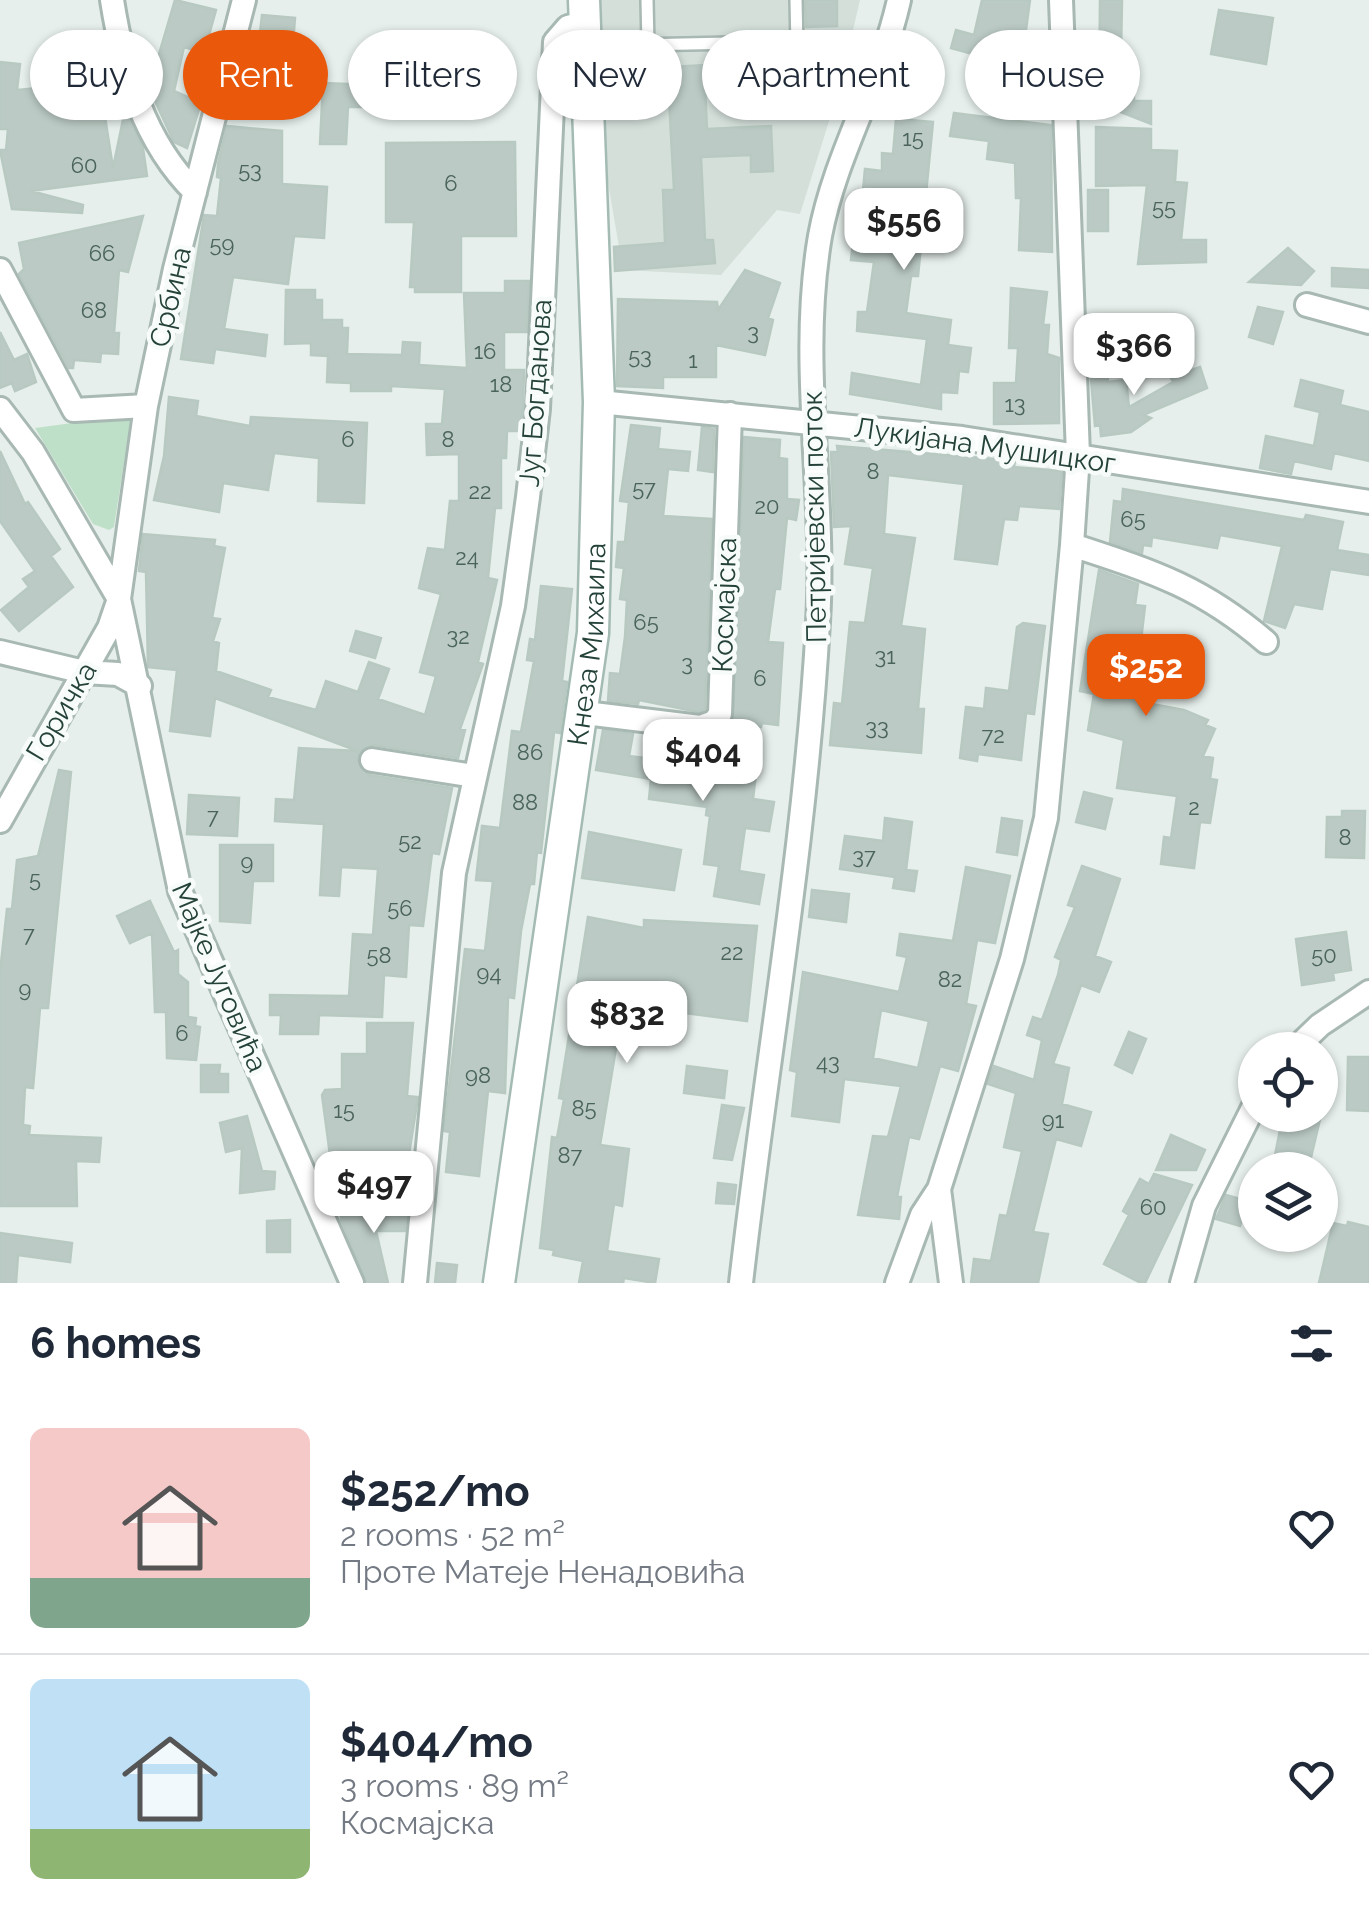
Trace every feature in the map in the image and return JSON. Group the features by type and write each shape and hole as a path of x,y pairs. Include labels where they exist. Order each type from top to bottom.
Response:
{"main road":[{"name":"Кнеза Михаила","path":"499,1283 584,712 596,579 598,402 585,23"}],"street":[{"path":"112,0 147,128 178,175 195,192"},
{"name":"Србина","path":"119,600 146,406 244,0"},
{"name":"Петријевски поток","path":"888,30 899,0"},
{"path":"898,1283 922,1215 939,1190 1012,959 1046,818 1078,455 1061,0"},
{"name":"Југ Богданова","path":"416,1283 454,873 513,606 538,409 554,42 568,27 585,23"},
{"name":"Петријевски поток","path":"741,1283 792,890 817,642 820,526 811,323 820,234 857,120"},
{"path":"0,270 74,410 146,406"},
{"path":"1307,306 1369,322"},
{"name":"Лукијана Мушицког","path":"598,402 1078,455 1369,502"},
{"path":"0,410 33,452 119,600"},
{"name":"Космајска","path":"584,712 700,726 714,722 720,714 730,414"},
{"path":"79,529 110,544 130,531"},
{"path":"1072,545 1182,582 1226,608 1266,642"},
{"name":"Горичка","path":"0,821 5,796 110,628 119,600"},
{"name":"Мајке Југовића","path":"119,600 140,686 169,854 180,891 352,1283"},
{"path":"0,652 84,672 118,674 140,686"},
{"path":"372,760 474,776"},
{"path":"1313,1032 1369,992"},
{"path":"1182,1283 1204,1206 1241,1132"},
{"path":"939,1190 951,1283"}],"lane":[{"path":"647,0 648,30"},
{"path":"796,0 797,30"}],"shaded area":[{"path":"601,0 860,0 853,30 702,30 702,120 829,120 800,214 777,210 721,275 623,270 607,177 605,120 682,120 682,30 602,30"}],"green space":[{"path":"131,418 114,527 109,530 93,524 35,428"}],"building":[{"path":"175,0 216,10 210,30 183,30 183,51 174,91 183,95 183,120 196,120 187,148 174,142 163,118 163,41"},
{"path":"805,0 837,0 837,26 806,27"},
{"path":"982,0 1030,0 1026,30 975,30"},
{"path":"1100,0 1122,0 1121,30 1100,30"},
{"path":"1219,10 1273,18 1266,64 1211,54"},
{"path":"262,15 295,18 294,30 260,30"},
{"path":"956,30 965,32 965,52 951,48"},
{"path":"0,62 20,64 17,90 30,89 30,120 105,120 113,168 123,120 130,120 143,148 147,176 31,191 83,205 82,213 12,209 0,150 6,150 8,129 0,129"},
{"path":"702,65 702,120 707,120 707,129 771,126 773,171 751,172 751,155 701,157 705,240 713,240 715,263 615,271 614,247 665,243 663,190 674,190 670,120 682,120 682,66"},
{"path":"328,83 348,84 346,144 320,144 321,120 328,120"},
{"path":"1140,101 1151,101 1151,124 1140,120"},
{"path":"954,113 965,114 965,120 1051,125 1052,252 1019,250 1021,198 1016,198 1015,163 987,159 989,141 950,136"},
{"path":"896,120 933,122 918,276 911,276 906,313 951,320 948,345 971,348 968,372 959,371 957,393 941,392 941,409 850,394 852,373 921,385 927,339 857,331 858,312 867,312 874,262 851,260 853,242 882,243 885,203 862,201 865,169 882,171 882,153 893,154"},
{"path":"227,126 282,131 282,184 327,187 324,238 294,236 288,284 233,277 224,329 267,335 265,356 215,349 213,363 181,359 204,215 217,216 221,178 217,177 218,164"},
{"path":"1096,127 1151,129 1151,150 1177,151 1175,182 1187,183 1181,240 1206,240 1206,262 1138,264 1147,185 1096,186"},
{"path":"515,142 516,236 461,236 461,292 415,292 415,287 410,287 414,222 386,222 386,143"},
{"path":"1088,190 1108,190 1108,231 1088,231"},
{"path":"143,216 128,272 119,270 114,333 119,333 118,354 101,353 100,362 74,360 73,368 69,368 19,274 24,269 19,243"},
{"path":"1288,248 1314,271 1301,285 1249,282"},
{"path":"1332,268 1369,270 1369,288 1332,286"},
{"path":"745,270 780,283 768,318 773,320 765,355 716,345 716,377 663,377 663,388 617,386 618,299 717,302 718,310"},
{"path":"505,281 529,281 527,332 504,332 504,370 524,370 523,408 520,431 507,431 506,458 501,458 501,508 495,508 488,578 497,580 478,662 483,664 460,729 465,730 458,758 373,745 361,750 357,759 369,775 452,788 439,854 432,853 423,926 409,925 406,977 384,975 382,1017 319,1015 318,1034 280,1034 281,1015 270,1015 270,995 349,996 353,934 373,935 378,869 341,867 339,896 320,895 324,824 275,821 276,799 294,800 299,748 358,751 215,698 210,736 170,731 177,670 148,667 146,572 139,571 143,534 215,540 214,546 225,548 212,618 220,619 213,641 219,643 216,671 271,690 268,697 316,710 326,681 358,692 369,662 389,669 378,699 425,715 436,676 420,672 441,594 419,588 428,548 445,550 450,501 459,501 459,454 427,455 426,424 442,424 445,389 391,386 391,391 351,391 351,383 327,382 328,356 311,355 311,343 285,344 286,290 315,290 315,300 322,300 322,320 342,320 342,328 348,328 347,354 402,355 403,342 420,343 419,365 467,368 464,293 505,293"},
{"path":"1011,288 1047,292 1043,325 1049,325 1047,354 1059,358 1059,423 994,424 994,383 1016,383 1018,348 1009,348"},
{"path":"1258,307 1283,312 1273,344 1249,337"},
{"path":"0,332 14,360 27,354 36,382 15,391 12,383 0,388"},
{"path":"1106,355 1108,382 1126,380 1129,407 1173,382 1171,378 1200,367 1207,388 1143,415 1151,418 1131,432 1101,436 1100,425 1095,426 1089,356"},
{"path":"1301,380 1343,391 1340,405 1369,412 1369,461 1334,453 1331,469 1294,461 1291,474 1260,468 1266,436 1314,446 1320,412 1295,406"},
{"path":"169,397 198,401 196,416 250,426 251,417 367,423 364,503 318,501 319,458 274,453 268,490 223,483 219,512 154,500 164,456"},
{"path":"631,425 660,428 658,449 690,452 688,471 668,469 663,516 712,519 705,709 698,712 639,700 638,704 608,701 610,673 620,674 625,637 627,600 620,599 624,568 616,567 618,542 625,542 629,502 620,501"},
{"path":"702,427 714,429 713,472 698,470"},
{"path":"744,437 780,440 779,458 787,459 787,499 799,500 796,520 787,518 780,589 775,589 768,642 783,643 778,725 762,723 761,727 733,720"},
{"path":"837,446 1007,460 1015,461 1014,467 1062,471 1059,509 1019,506 1017,520 1004,519 997,564 955,559 964,484 888,475 884,534 915,538 901,626 925,629 918,709 924,709 921,753 830,745 834,703 842,704 850,622 865,623 873,568 845,564 851,526 834,527 831,452 838,452"},
{"path":"0,451 25,504 28,502 60,549 51,556 73,587 19,631 1,610 29,587 23,579 35,571 0,521"},
{"path":"1123,489 1304,520 1306,515 1343,522 1337,550 1369,555 1369,575 1330,569 1322,609 1294,604 1285,628 1264,621 1282,546 1220,535 1217,548 1152,537 1151,546 1143,545 1142,553 1110,542 1114,501 1122,502"},
{"path":"1099,570 1138,584 1135,605 1145,606 1140,649 1150,651 1141,702 1184,710 1208,720 1205,725 1215,729 1203,756 1213,758 1210,779 1217,780 1210,823 1200,822 1194,868 1161,864 1164,837 1171,838 1177,796 1117,788 1124,740 1088,730 1094,694 1080,691"},
{"path":"541,586 572,589 562,681 567,682 560,733 554,732 541,853 537,852 534,884 530,884 521,931 514,998 508,997 505,1093 488,1091 479,1176 446,1172 450,1132 444,1131 465,949 485,951 493,881 476,880 482,826 500,828 512,731 521,732 534,661 527,660 530,639 535,640"},
{"path":"1023,623 1045,626 1034,714 1026,713 1021,760 978,754 977,761 960,758 966,707 984,709 986,688 1009,691 1017,627"},
{"path":"356,631 381,638 375,658 350,651"},
{"path":"603,730 633,734 629,756 683,763 684,750 707,753 707,759 757,765 753,799 774,802 769,831 745,828 739,871 764,875 759,904 714,896 719,866 704,864 710,816 706,815 707,807 649,799 651,779 596,770"},
{"path":"59,770 71,772 48,1008 40,1008 33,1088 25,1087 23,1125 30,1126 29,1135 101,1138 99,1162 76,1161 77,1206 0,1206 0,972 7,909 12,909 17,860 38,856"},
{"path":"1084,792 1112,799 1105,829 1076,822"},
{"path":"189,795 239,798 237,836 187,834"},
{"path":"1342,811 1365,811 1364,858 1326,857 1327,817 1342,817"},
{"path":"885,818 912,822 906,870 917,871 914,891 893,888 895,877 840,869 845,836 883,841"},
{"path":"1002,818 1022,821 1017,855 997,852"},
{"path":"589,832 681,850 674,890 582,878"},
{"path":"220,845 273,845 273,881 253,881 250,923 220,921"},
{"path":"1082,866 1120,879 1095,956 1111,962 1099,992 1081,985 1053,1064 1069,1068 1062,1104 1091,1112 1081,1146 1056,1139 1033,1232 1048,1234 1038,1283 971,1283 974,1259 991,1261 1000,1215 1007,1216 1022,1151 1004,1147 1016,1093 988,1084 994,1066 1034,1080 1042,1040 1027,1035 1033,1017 1042,1020 1058,975 1061,960 1055,957 1075,907 1068,905"},
{"path":"966,867 1010,876 995,943 977,940 966,1004 976,1006 958,1071 940,1066 919,1139 909,1137 897,1197 901,1197 899,1219 858,1215 873,1136 888,1137 901,1086 844,1079 839,1122 792,1116 797,1072 790,1070 803,972 899,992 907,957 897,955 900,934 953,941","holes":["881,1010 929,1021 918,1068 873,1058"]},
{"path":"812,890 849,894 846,922 809,917"},
{"path":"150,901 174,952 178,950 178,974 188,982 188,1017 196,1018 195,1026 200,1027 196,1060 167,1058 166,1012 155,1012 152,933 130,943 117,916"},
{"path":"588,917 644,928 644,920 757,926 747,1021 669,1011 668,1028 620,1024 600,1145 629,1149 622,1206 614,1204 607,1251 659,1259 655,1283 624,1278 623,1283 579,1283 583,1261 540,1248 552,1137 557,1138 564,1099 559,1098"},
{"path":"1346,932 1351,970 1333,973 1334,980 1302,985 1296,939"},
{"path":"367,1023 413,1023 407,1096 418,1097 407,1167 330,1155 322,1095 325,1090 342,1089 342,1054 367,1054"},
{"path":"1129,1032 1146,1039 1132,1073 1115,1065"},
{"path":"1348,1057 1369,1057 1369,1111 1347,1110"},
{"path":"201,1065 220,1065 219,1074 228,1074 228,1092 201,1092"},
{"path":"687,1066 727,1071 724,1098 684,1093"},
{"path":"722,1105 744,1108 732,1160 714,1158"},
{"path":"247,1116 262,1171 275,1172 274,1189 240,1193 242,1148 226,1152 220,1123"},
{"path":"1280,1132 1317,1132 1312,1152 1276,1152"},
{"path":"1171,1135 1205,1150 1196,1170 1156,1170"},
{"path":"1154,1174 1192,1185 1145,1283 1141,1283 1104,1264 1129,1215 1123,1211 1140,1179 1149,1184"},
{"path":"718,1183 736,1185 734,1204 716,1203"},
{"path":"1226,1195 1238,1198 1238,1225 1216,1219"},
{"path":"375,1201 408,1201 405,1231 376,1231 388,1283 367,1283 341,1220 341,1215 373,1215 375,1227"},
{"path":"290,1220 290,1252 267,1252 267,1221"},
{"path":"1348,1222 1369,1227 1369,1283 1319,1283 1326,1252 1338,1252 1338,1224 1347,1226"},
{"path":"0,1233 72,1243 70,1262 18,1255 16,1283 0,1283"},
{"path":"437,1263 457,1265 455,1283 435,1283"}]}
